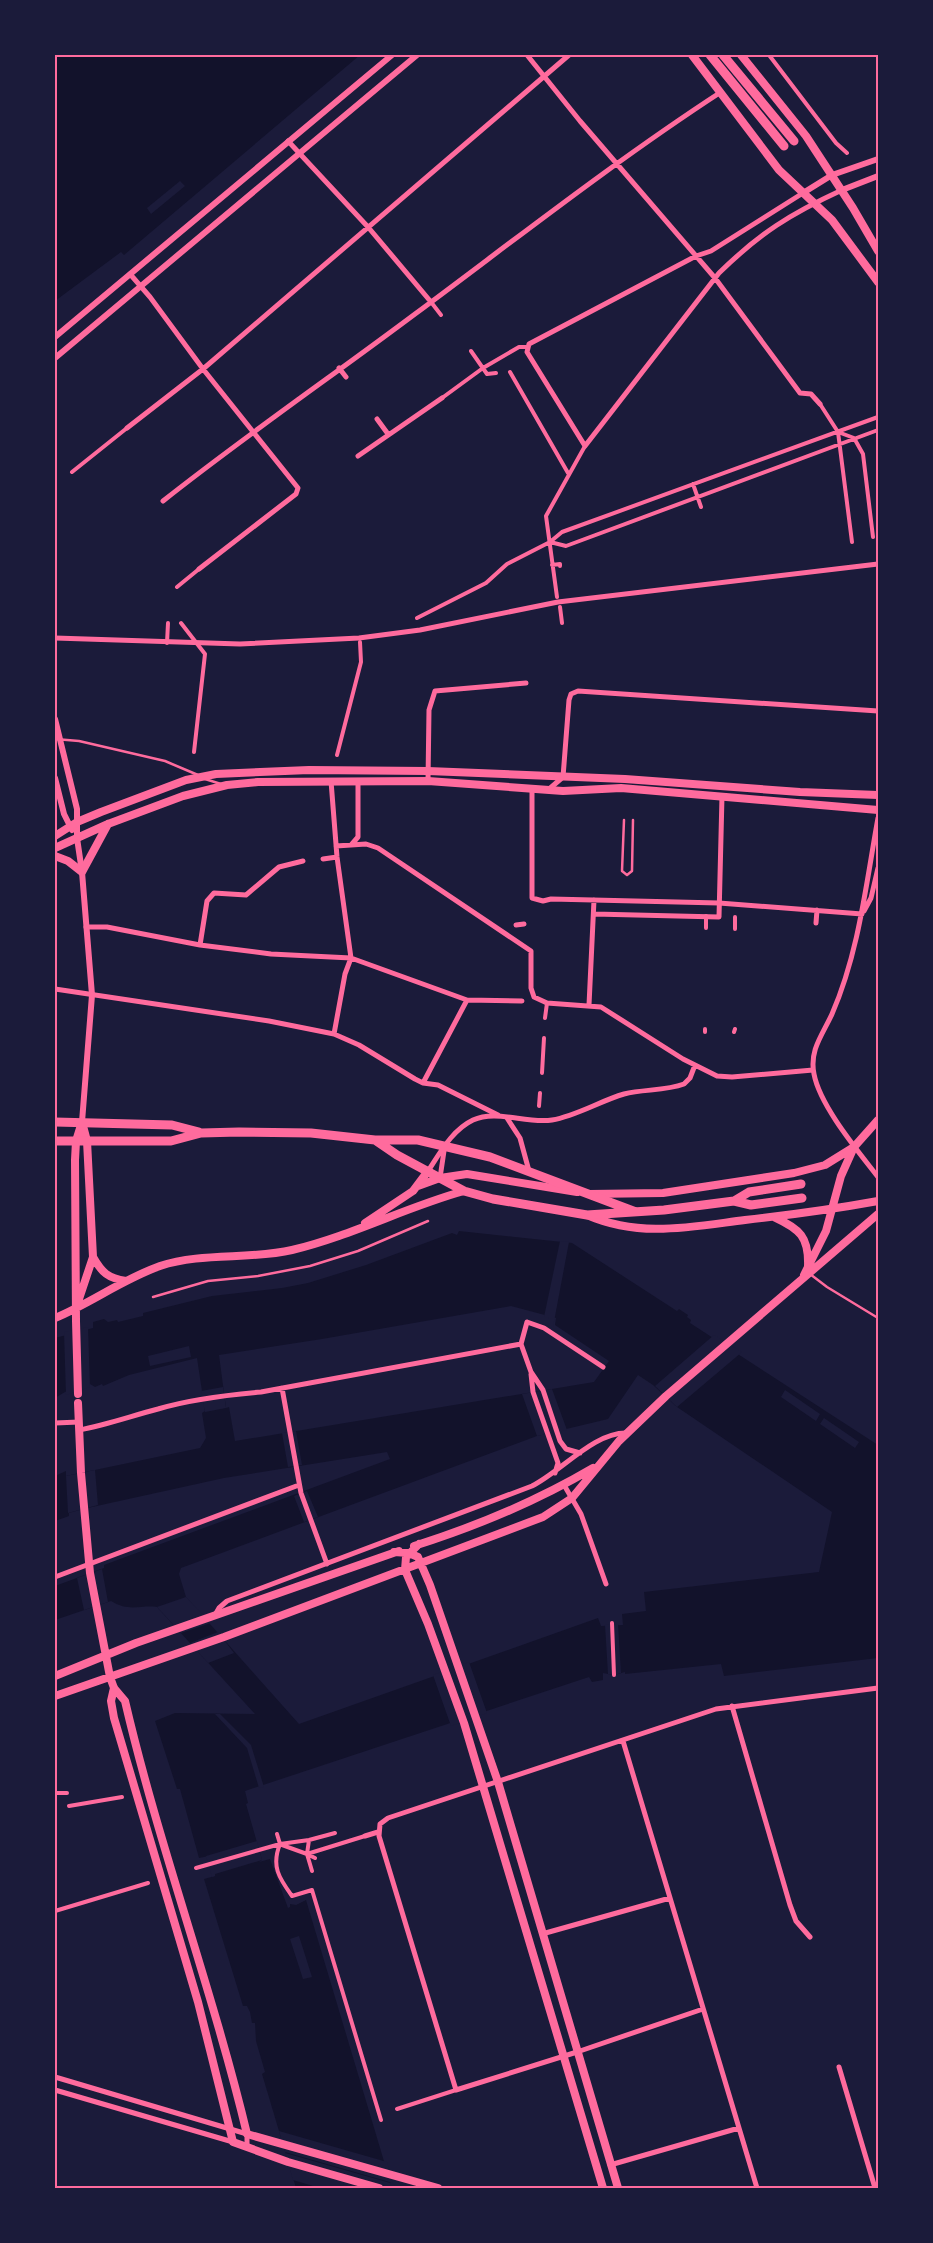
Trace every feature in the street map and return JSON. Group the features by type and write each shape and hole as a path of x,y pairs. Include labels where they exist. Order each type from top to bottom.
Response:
{"main road":[{"path":"692,55 779,170 832,220 878,282"},
{"path":"710,55 784,146"},
{"path":"723,55 794,141"},
{"path":"741,55 806,136 842,190 878,251"},
{"path":"331,781 337,769"},
{"path":"337,769 358,781"},
{"path":"55,836 78,822 170,786 216,774 337,769 428,771 642,780 800,792 878,795"},
{"path":"55,848 108,824 192,794 227,785 258,782 428,781 548,790 620,788 722,795 878,810"},
{"path":"55,856 68,861 82,872 108,824"},
{"path":"418,1186 440,1178 467,1174 589,1194 663,1193 794,1173 826,1165 854,1147 878,1120"},
{"path":"55,1122 172,1125 200,1133"},
{"path":"78,1394 76,1141 82,1122"},
{"path":"76,1308 93,1257 87,1141 82,1122"},
{"path":"55,1141 171,1141 200,1133 311,1133 375,1140 418,1140 490,1158 636,1212"},
{"path":"375,1140 397,1155 464,1191 493,1199 587,1215 664,1210 734,1201 751,1204 802,1198"},
{"path":"806,1272 821,1244 842,1176 854,1147"},
{"path":"357,1228 403,1200 418,1186 428,1171"},
{"path":"734,1201 749,1192 801,1184"},
{"path":"55,1318 126,1282 172,1263 192,1259 272,1254 305,1247 390,1218 436,1199 464,1191"},
{"path":"587,1215 607,1224 652,1230 772,1217 878,1201"},
{"path":"55,1696 224,1637 532,1523 572,1498 597,1465 666,1396 806,1272 878,1214"},
{"path":"772,1217 792,1226 804,1238 808,1255 806,1272"},
{"path":"93,1257 103,1274 126,1282"},
{"path":"78,1403 81,1473 90,1569 105,1657 114,1688 124,1701 161,1841 247,2134 438,2188"},
{"path":"55,1676 207,1618 512,1510 564,1485 597,1465"},
{"path":"419,1544 409,1552 404,1561 405,1570 464,1723 603,2188"},
{"path":"394,1552 409,1552 418,1557 422,1564 498,1782 618,2188"},
{"path":"114,1688 111,1701 114,1718 198,2002 233,2142 288,2162 379,2188"}],"street":[{"path":"55,336 392,55"},
{"path":"55,358 417,55"},
{"path":"527,55 616,164 715,278 800,392 811,394 820,404 838,432 852,542"},
{"path":"72,472 203,369 569,55"},
{"path":"769,55 836,143 847,153"},
{"path":"163,501 339,368 616,164 721,92"},
{"path":"288,141 368,227 442,315"},
{"path":"358,456 483,368 519,347 527,347 550,332 696,256 711,251 832,175 878,158"},
{"path":"557,598 546,516 568,473 585,446 715,278 737,254 785,218 842,190 878,176"},
{"path":"130,274 203,369 296,484 298,491 177,587"},
{"path":"527,347 527,352 585,446"},
{"path":"470,351 487,374 496,373"},
{"path":"339,368 346,378"},
{"path":"510,372 568,473"},
{"path":"417,618 486,583 507,564 550,542 562,532 878,417"},
{"path":"376,419 388,434"},
{"path":"550,542 566,546 878,430"},
{"path":"838,432 854,438 863,454 873,536"},
{"path":"693,484 701,507"},
{"path":"552,565 560,564 560,566"},
{"path":"55,638 197,644 273,644 367,637 420,630 558,602 878,564"},
{"path":"560,607 562,623"},
{"path":"167,643 168,623"},
{"path":"181,623 205,654 194,752"},
{"path":"337,755 361,662 360,642"},
{"path":"428,781 429,710 434,691 526,683"},
{"path":"548,790 563,777 569,700 573,693 583,690 878,711"},
{"path":"55,719 57,738 73,788 78,822 77,838 82,872 92,996 82,1122"},
{"path":"55,778 70,826 77,838"},
{"path":"331,781 337,857 351,958 345,974 334,1034"},
{"path":"352,844 358,838 358,781"},
{"path":"532,789 532,898 543,901 594,900 719,903 862,914"},
{"path":"594,914 719,916 722,795"},
{"path":"878,818 863,897 862,914 842,989 814,1046 813,1070 818,1088 841,1129 878,1177"},
{"path":"336,846 366,844 378,848 531,952 531,988 534,997 547,1003 601,1007 695,1066 724,1077 813,1070"},
{"path":"323,859 337,857"},
{"path":"200,945 207,901 210,895 246,895 279,866 303,861"},
{"path":"862,914 870,898 878,868"},
{"path":"589,1005 594,900"},
{"path":"816,923 817,910"},
{"path":"706,916 706,928"},
{"path":"735,917 735,929"},
{"path":"516,925 524,924"},
{"path":"86,928 107,927 200,945 271,954 351,958 467,1000 522,1001"},
{"path":"55,988 92,996 269,1022 334,1034 359,1045 423,1083 438,1085 498,1116 528,1121 555,1120 625,1094 684,1084 690,1078 695,1066"},
{"path":"423,1083 467,1000"},
{"path":"546,1018 547,1003"},
{"path":"542,1073 544,1038"},
{"path":"539,1106 540,1093"},
{"path":"428,1171 465,1124 478,1118 498,1116"},
{"path":"507,1118 520,1138 528,1171"},
{"path":"440,1178 446,1146"},
{"path":"555,1474 558,1463 533,1392 531,1372 521,1344 527,1322 544,1328 603,1367"},
{"path":"55,1423 79,1426 105,1426 158,1409 203,1399 282,1388 521,1344"},
{"path":"531,1372 543,1390 557,1433 566,1448 580,1453"},
{"path":"282,1388 301,1493 327,1564"},
{"path":"215,1616 219,1608 227,1601 532,1486 555,1474 580,1453 607,1436 627,1433"},
{"path":"55,1577 90,1569 299,1485"},
{"path":"564,1485 581,1514 606,1584"},
{"path":"612,1623 614,1675"},
{"path":"456,2090 380,1840 378,1832 380,1824 388,1818 716,1709 878,1688"},
{"path":"732,1706 790,1905 796,1921 810,1937"},
{"path":"623,1741 758,2188"},
{"path":"55,1793 66,1793"},
{"path":"69,1806 122,1797"},
{"path":"196,1868 280,1844 310,1840 335,1832"},
{"path":"307,1854 378,1832"},
{"path":"277,1834 280,1844 274,1858 280,1880 292,1896 312,1890 381,2120"},
{"path":"310,1840 307,1854 312,1871"},
{"path":"280,1844 315,1858"},
{"path":"55,1911 148,1883"},
{"path":"542,1934 670,1898"},
{"path":"397,2109 565,2056 703,2009"},
{"path":"839,2067 875,2188"},
{"path":"55,2077 247,2134 247,2147"},
{"path":"55,2090 233,2142"},
{"path":"610,2164 739,2128"}],"lane":[{"path":"57,738 80,741 164,761 227,785"},
{"path":"624,820 622,871 627,875 632,871 633,820"},
{"path":"153,1297 208,1281 258,1276 310,1266 358,1251 428,1221"},
{"path":"806,1272 878,1318"}],"shaded area":[{"path":"55,55 360,55 124,255 121,252 55,301","holes":["180,181 185,186 151,214 147,208"]},
{"path":"459,1231 572,1243 677,1311 679,1309 688,1315 687,1317 691,1320 690,1323 878,1445 878,1658 724,1676 721,1664 625,1674 625,1672 614,1675 603,1673 603,1680 592,1682 589,1677 245,1791 248,1803 246,1804 262,1860 259,1862 270,1859 288,1908 290,1904 296,1905 306,1900 392,2188 296,2188 262,2074 265,2072 256,2041 255,2023 252,2023 247,2006 243,2006 204,1879 215,1876 209,1856 199,1858 180,1789 177,1789 155,1721 175,1713 255,1714 157,1607 129,1607 111,1601 55,1620 55,1586 104,1568 104,1565 390,1459 387,1452 224,1478 83,1509 69,1513 69,1516 55,1521 55,1476 66,1471 66,1476 200,1448 206,1438 202,1413 205,1411 197,1358 129,1375 103,1386 102,1384 95,1387 90,1384 65,1392 55,1398 55,1338 93,1328 93,1322 104,1319 108,1322 117,1320 118,1322 143,1316 143,1313 212,1296 308,1283 366,1265 452,1233 457,1235","holes":["511,1306 556,1318 555,1325 609,1361 594,1382 235,1441 229,1407 226,1408 219,1355","638,1375 653,1385 677,1407 832,1512 819,1572 644,1592 646,1611 622,1614 623,1625 601,1626 598,1618 299,1724 186,1597 179,1574 181,1568 537,1436 608,1419"]}],"pier":[{"path":"560,1241 569,1242 553,1327 553,1319 544,1317"},
{"path":"88,1327 90,1387 66,1395 64,1332"},
{"path":"714,1335 742,1352 677,1407 655,1386"},
{"path":"189,1346 191,1357 150,1366 148,1356"},
{"path":"223,1387 226,1408 205,1412 201,1391"},
{"path":"552,1389 567,1430 537,1436 522,1394"},
{"path":"785,1390 820,1414 816,1421 781,1397"},
{"path":"824,1418 859,1442 855,1448 820,1424"},
{"path":"296,1431 302,1465 288,1467 282,1433"},
{"path":"95,1470 98,1505 68,1513 66,1476"},
{"path":"307,1491 318,1517 304,1522 294,1496"},
{"path":"102,1569 108,1602 84,1610 77,1578"},
{"path":"186,1597 211,1623 181,1633 157,1607"},
{"path":"618,1624 621,1673 614,1675 608,1674 605,1625"},
{"path":"218,1632 234,1653 208,1663 190,1643"},
{"path":"469,1662 487,1713 451,1726 433,1675"},
{"path":"215,1714 220,1714 251,1745 264,1787 259,1788 247,1748"},
{"path":"257,1841 262,1860 215,1874 212,1877 206,1856"},
{"path":"299,1936 312,1977 303,1979 290,1939"},
{"path":"279,2131 387,2162 393,2183 285,2152"},
{"path":"285,2153 394,2184 395,2188 320,2188 293,2180"}]}
